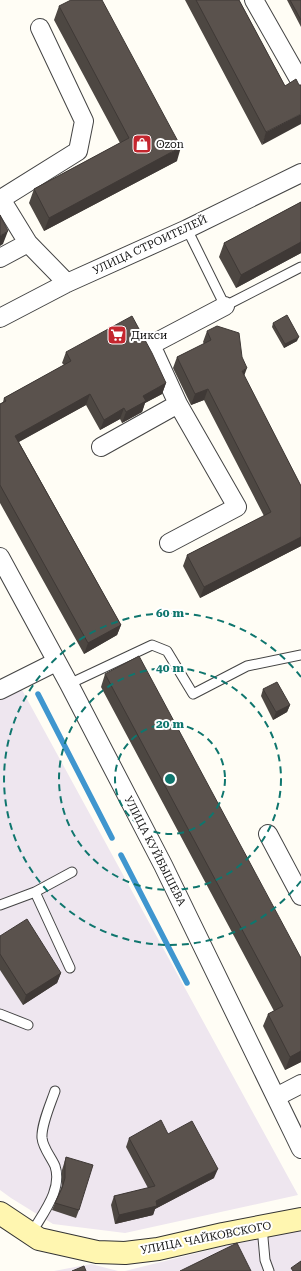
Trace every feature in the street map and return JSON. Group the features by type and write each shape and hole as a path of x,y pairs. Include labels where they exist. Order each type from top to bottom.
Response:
{"street":[{"path":"254,0 300,81 301,80"},
{"path":"40,28 84,121 78,151 0,199 28,244 67,283"},
{"name":"УЛИЦА СТРОИТЕЛЕЙ","path":"0,318 67,283 187,229 301,173"},
{"path":"0,258 28,244"},
{"path":"169,543 237,507 178,404 151,345 225,306"},
{"path":"101,446 178,404"},
{"name":"УЛИЦА КУЙБЫШЕВА","path":"0,557 69,684 163,865 301,1149"},
{"path":"0,690 56,662"},
{"path":"268,834 301,896"},
{"path":"276,1097 301,1084"},
{"name":"УЛИЦА ЧАЙКОВСКОГО","path":"0,1213 39,1239 97,1252 125,1253 158,1249 223,1234 301,1219"}],"lane":[{"path":"187,229 225,306 301,267"},
{"path":"69,684 152,645 166,652 193,694 247,666 301,654"},
{"path":"0,904 35,892 72,872"},
{"path":"35,892 70,968"},
{"path":"0,1014 28,1025"},
{"path":"31,1234 48,1206 56,1182 57,1176 54,1165 44,1145 42,1135 55,1091"},
{"path":"262,1227 264,1260 269,1271"}],"shaded area":[{"path":"21,688 298,1195 125,1233 53,1224 0,1190 0,699"},
{"path":"301,1230 301,1271 125,1271 229,1245"},
{"path":"91,1264 118,1271 54,1271"}],"building":[{"path":"71,0 102,0 181,147 49,218 34,189 129,138 59,6"},
{"path":"196,0 239,0 285,86 296,79 299,85 301,85 301,114 266,132"},
{"path":"290,0 301,0 301,20"},
{"path":"301,202 301,242 241,275 224,243"},
{"path":"0,215 8,231 0,236"},
{"path":"287,315 299,337 285,344 273,323"},
{"path":"132,316 166,383 143,396 146,401 126,412 124,408 104,420 90,394 15,436 121,625 88,643 0,485 0,404 6,401 4,398 71,361 66,352"},
{"path":"217,326 239,333 242,357 247,368 242,371 301,486 301,537 204,587 187,555 271,512 208,389 195,394 177,357 211,340 207,331"},
{"path":"139,656 301,958 301,1051 290,1057 268,1014 283,1006 105,674"},
{"path":"277,682 290,705 276,712 263,689"},
{"path":"27,919 61,973 26,995 0,954 0,936"},
{"path":"161,1120 168,1134 192,1121 218,1169 156,1201 157,1206 119,1215 114,1196 155,1186 129,1138"},
{"path":"66,1157 93,1165 79,1210 55,1203 65,1178"},
{"path":"237,1243 251,1271 180,1271"},
{"path":"301,1261 301,1271 293,1271 291,1268"},
{"path":"84,1266 86,1271 72,1271"}],"waterway":[{"path":"38,694 112,838"},
{"path":"121,855 187,983"}],"place":[{"name":"Ozon","path":"142,144"},
{"name":"Дикси","path":"117,335"}]}
